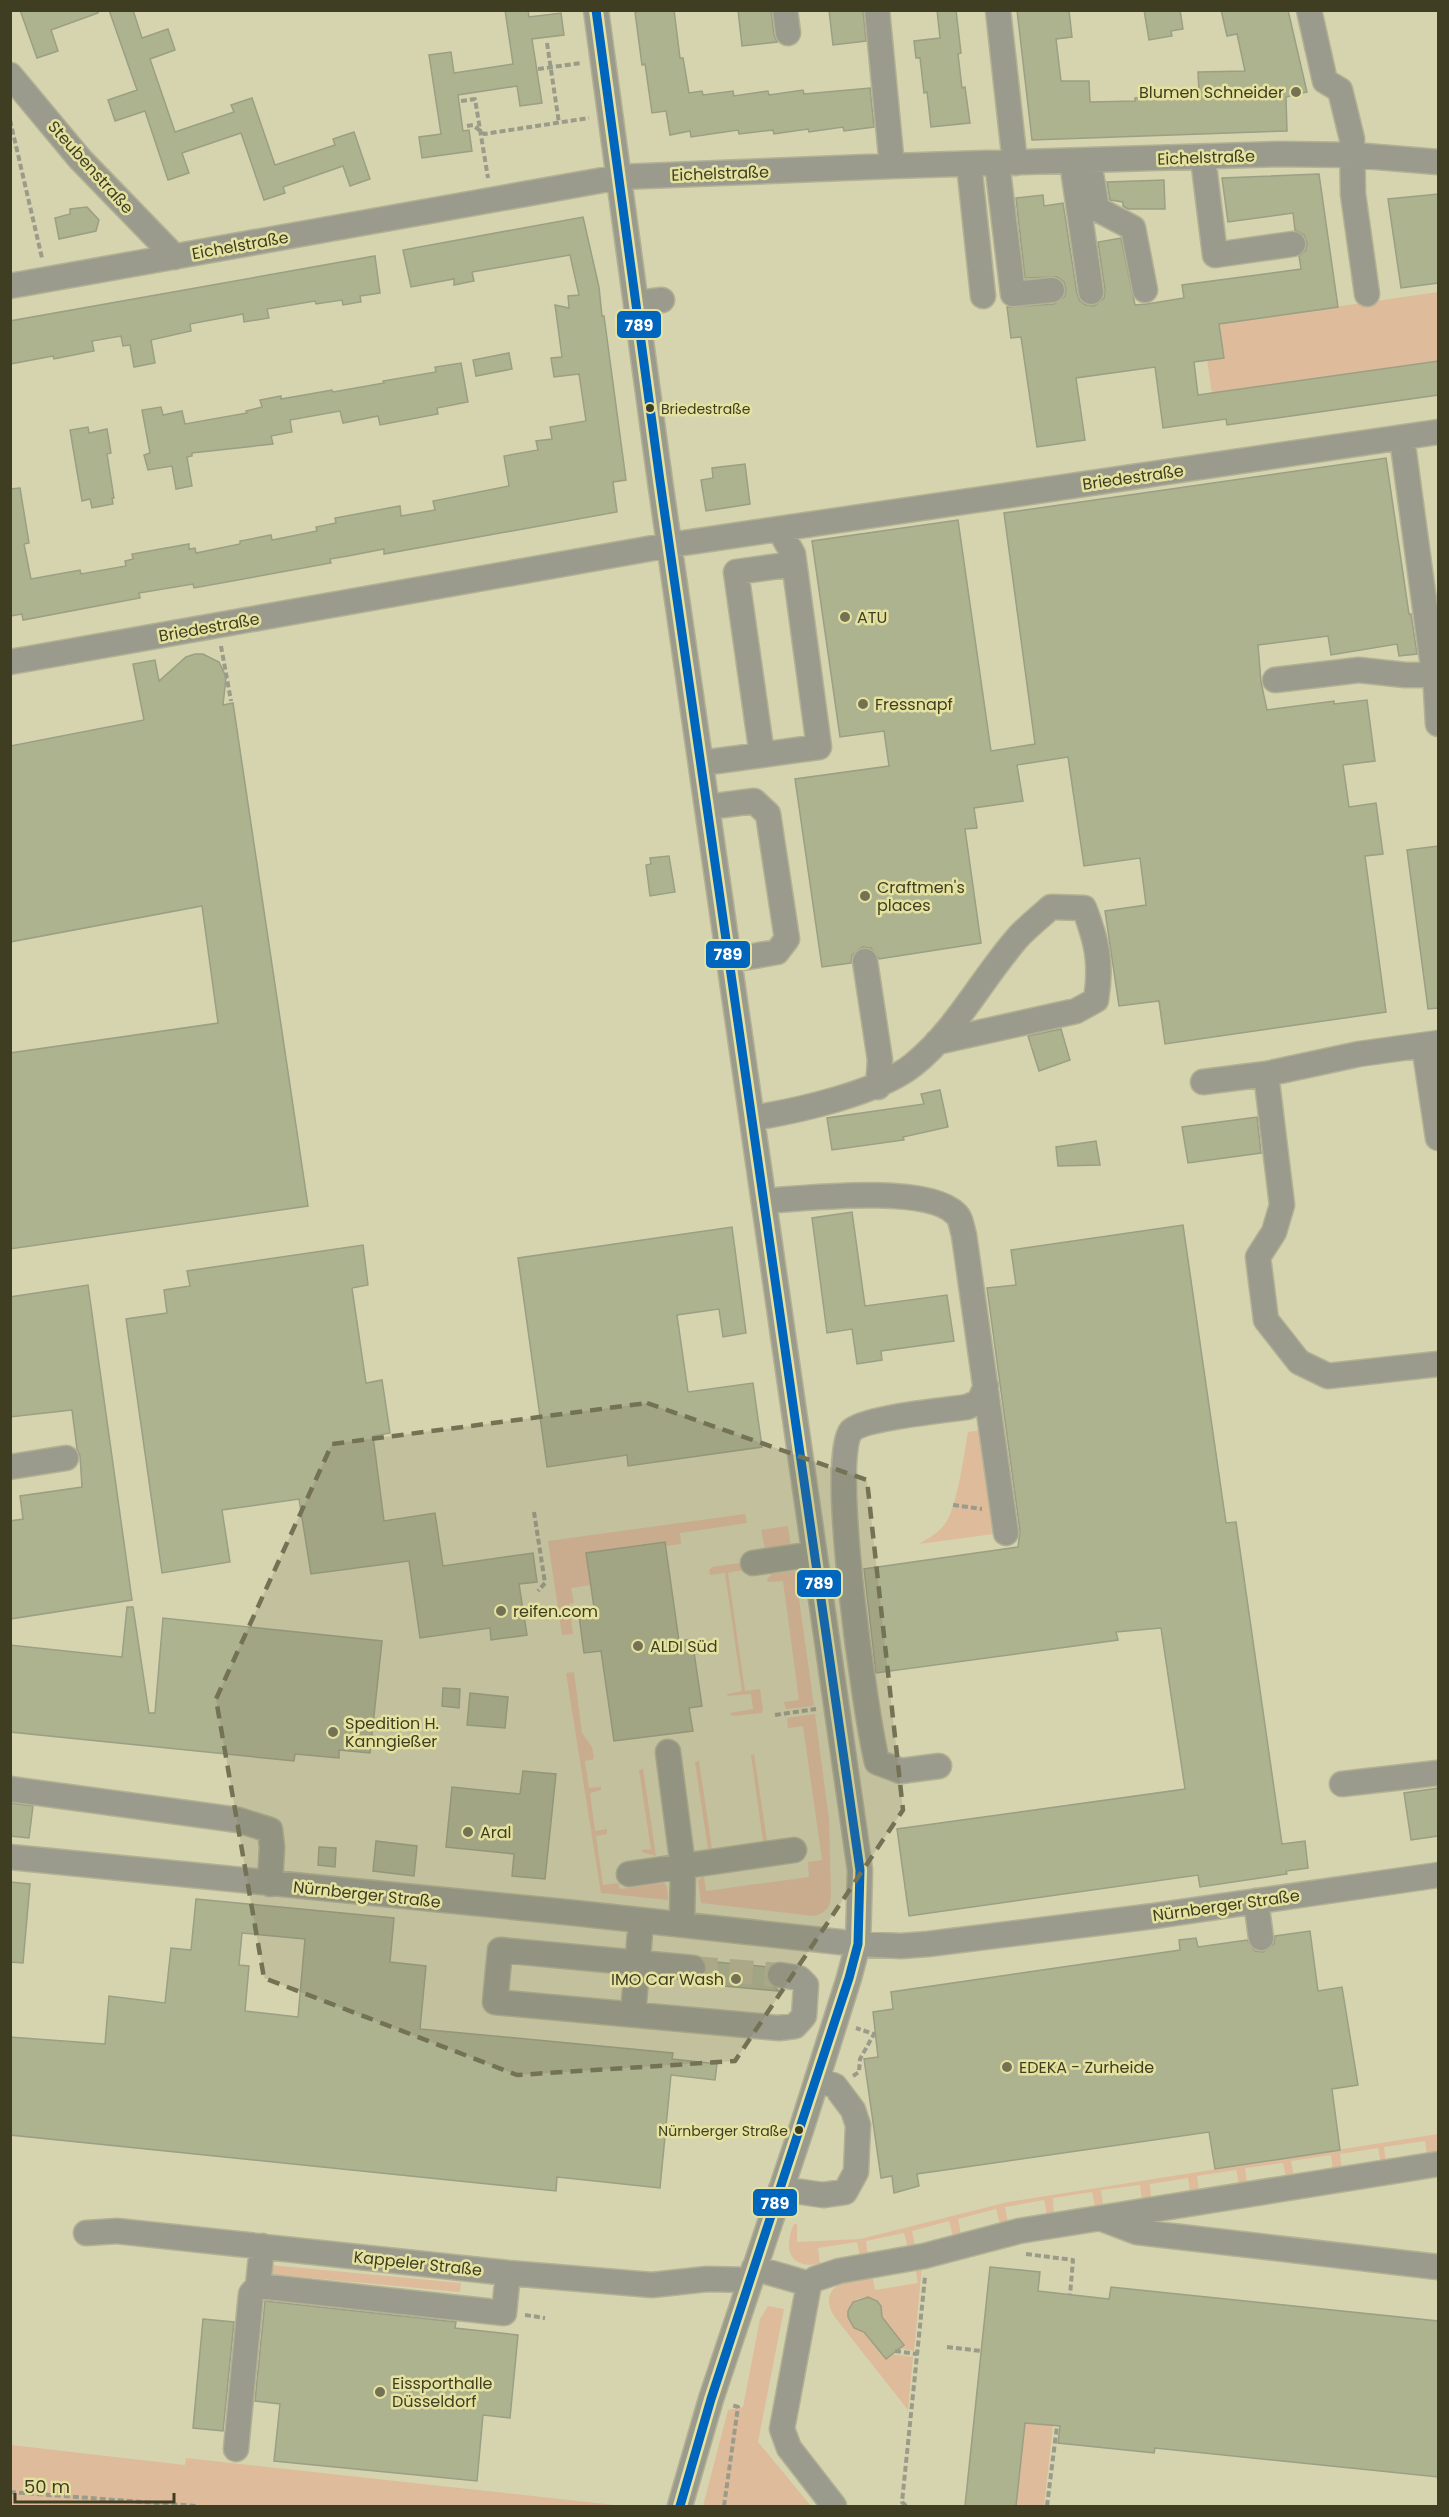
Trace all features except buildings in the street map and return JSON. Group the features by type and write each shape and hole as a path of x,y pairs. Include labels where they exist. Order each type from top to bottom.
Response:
{"street":[{"path":"596,10 670,545 860,1870 858,1944 826,2083 781,2189 711,2400 680,2506"},
{"path":"877,10 892,166"},
{"path":"998,10 1012,294 1052,290"},
{"path":"1309,10 1325,81 1340,90 1352,139 1353,195 1367,294"},
{"name":"Steubenstraße","path":"10,75 81,159 175,257"},
{"name":"Eichelstraße","path":"10,286 620,177 892,166 1353,155 1438,162"},
{"path":"1203,158 1215,255 1293,244"},
{"path":"1081,162 1097,209 1133,228 1145,291"},
{"path":"1081,162 1091,292"},
{"path":"969,164 983,296"},
{"path":"637,303 662,300"},
{"name":"Briedestraße","path":"10,662 670,545 1438,432"},
{"path":"1402,438 1436,684 1438,724"},
{"path":"702,763 819,747 793,554 779,529"},
{"path":"762,755 736,572 794,564"},
{"path":"1275,680 1359,670 1405,675 1436,684"},
{"path":"708,807 754,801 768,814 787,939 777,952 731,960"},
{"path":"753,1118 777,1114 878,1087 912,1066 937,1042 1021,934 1051,907 1084,908 1096,937 1100,975 1096,1000 1076,1011 937,1042"},
{"path":"865,961 880,1060 878,1087"},
{"path":"1203,1082 1266,1074 1359,1054 1431,1044 1438,1137"},
{"path":"1266,1074 1282,1205 1274,1232 1257,1257 1266,1320 1299,1362 1328,1376 1438,1364"},
{"path":"765,1201 889,1195 938,1202 958,1214 964,1235 1006,1533"},
{"path":"939,1766 901,1771 877,1762 868,1725 849,1568 843,1479 844,1446 852,1431 867,1422 967,1407 979,1402 986,1386"},
{"path":"10,1467 66,1458"},
{"path":"753,1563 814,1554"},
{"path":"668,1752 683,1867 682,1924"},
{"path":"1342,1784 1438,1773"},
{"path":"10,1789 238,1820 270,1830 270,1884"},
{"path":"629,1874 794,1850"},
{"name":"Nürnberger Straße","path":"10,1857 682,1924 858,1944 910,1946 1438,1875"},
{"path":"1256,1901 1261,1938"},
{"path":"633,2014 641,1920"},
{"path":"693,1968 500,1950 495,2002 779,2028 795,2026 804,2016 806,1985 799,1978 780,1975"},
{"path":"781,2189 823,2195 845,2192 856,2172 858,2125 853,2110 826,2083"},
{"path":"834,2506 789,2448 782,2429 808,2284 815,2279 839,2271 924,2256 1019,2231 1438,2164"},
{"path":"1097,2217 1137,2232 1438,2267"},
{"name":"Kappeler Straße","path":"86,2233 117,2231 508,2273 652,2285 752,2274 808,2284"},
{"path":"236,2449 251,2294 258,2286 262,2246"},
{"path":"258,2286 504,2313 508,2273"}],"path":[{"path":"547,43 559,123"},
{"path":"538,69 603,60"},
{"path":"461,101 475,99 491,200"},
{"path":"467,126 473,125 484,134 611,115"},
{"path":"10,120 46,279"},
{"path":"210,648 221,646 231,701"},
{"path":"534,1512 545,1583 538,1591"},
{"path":"775,1715 837,1707"},
{"path":"826,2083 847,2081 859,2072 860,2059 874,2034 860,2029"},
{"path":"1021,2254 1073,2260 1070,2295"},
{"path":"906,2506 902,2502 926,2271 924,2256"},
{"path":"947,2347 981,2351"},
{"path":"895,2351 917,2354"},
{"path":"711,2400 738,2407 724,2506"},
{"path":"1047,2506 1057,2426"},
{"path":"10,2492 196,2506"}],"highlighted area":[{"path":"647,1403 867,1480 903,1810 735,2061 517,2075 264,1978 216,1699 332,1444"}],"shaded area":[{"path":"1438,292 1438,361 1212,393 1202,326"},
{"path":"981,1430 994,1534 919,1544 939,1530 949,1517 956,1494 968,1432"},
{"path":"745,1514 747,1523 680,1533 681,1544 666,1546 665,1542 587,1553 591,1585 571,1588 574,1603 569,1604 573,1634 562,1635 548,1541"},
{"path":"788,1526 791,1547 765,1549 761,1530"},
{"path":"740,1563 743,1570 728,1573 745,1691 760,1689 763,1710 761,1713 732,1716 730,1713 753,1709 751,1694 727,1696 742,1691 725,1573 710,1575 709,1570 712,1567"},
{"path":"795,1571 814,1706 786,1709 784,1702 799,1700 783,1581 768,1582 767,1579 772,1574"},
{"path":"574,1672 582,1733 592,1747 594,1759 585,1761 589,1788 601,1787 601,1790 590,1793 595,1831 607,1829 607,1834 596,1836 603,1885 618,1883 620,1889 664,1883 667,1887 668,1900 601,1893 566,1673"},
{"path":"815,1714 829,1819 830,1904 824,1912 814,1916 701,1903 698,1881 701,1877 704,1877 706,1891 809,1877 808,1862 822,1860 803,1726 788,1728 787,1718"},
{"path":"754,1754 767,1841 782,1839 782,1842 749,1846 748,1844 763,1841 751,1755"},
{"path":"699,1761 712,1849 727,1847 727,1850 694,1855 693,1851 708,1849 695,1762"},
{"path":"643,1769 656,1856 642,1852 642,1850 651,1849 639,1770"},
{"path":"1438,2134 1438,2154 1427,2156 1425,2141 1384,2147 1386,2163 1381,2164 1378,2148 1340,2154 1342,2169 1333,2171 1331,2155 1291,2161 1294,2177 1286,2178 1283,2163 1245,2168 1247,2183 1239,2184 1236,2170 1197,2176 1199,2191 1190,2192 1188,2178 1150,2184 1151,2198 1142,2199 1140,2185 1101,2190 1103,2205 1095,2207 1092,2192 1053,2198 1054,2213 1047,2215 1044,2200 1005,2207 1008,2222 1000,2224 996,2209 958,2219 961,2234 953,2236 949,2221 912,2231 915,2246 908,2248 904,2233 866,2241 868,2256 860,2257 857,2242 818,2248 820,2264 810,2265 795,2260 789,2249 794,2224 797,2224 797,2242 860,2239 1008,2202"},
{"path":"270,2265 461,2283 460,2292 269,2274"},
{"path":"922,2265 914,2351 899,2348 904,2344 884,2321 878,2304 873,2298 857,2299 851,2305 849,2312 854,2328 865,2332 885,2359 892,2354 913,2357 908,2410 834,2316 829,2297 838,2285 872,2274 875,2290 918,2283 915,2267"},
{"path":"768,2306 784,2309 758,2442 811,2506 703,2506 728,2410 743,2407 760,2319"},
{"path":"1025,2423 1053,2426 1044,2506 1016,2506"},
{"path":"11,2445 185,2465 186,2458 623,2506 11,2506"}],"tunnel":[{"path":"693,1968 780,1975"}],"transit line":[{"name":"789","path":"596,10 660,481 860,1870 858,1944 849,1978 711,2399 680,2506"}],"place":[{"name":"Blumen Schneider","path":"1296,92"},
{"name":"Briedestraße","path":"650,408"},
{"name":"ATU","path":"845,617"},
{"name":"Fressnapf","path":"863,704"},
{"name":"Craftmen's places","path":"865,896"},
{"name":"reifen.com","path":"501,1611"},
{"name":"ALDI Süd","path":"638,1646"},
{"name":"Spedition H. Kanngießer","path":"333,1732"},
{"name":"Aral","path":"468,1832"},
{"name":"IMO Car Wash","path":"736,1979"},
{"name":"EDEKA - Zurheide","path":"1007,2067"},
{"name":"Nürnberger Straße","path":"799,2130"},
{"name":"Eissporthalle Düsseldorf","path":"380,2392"}]}
